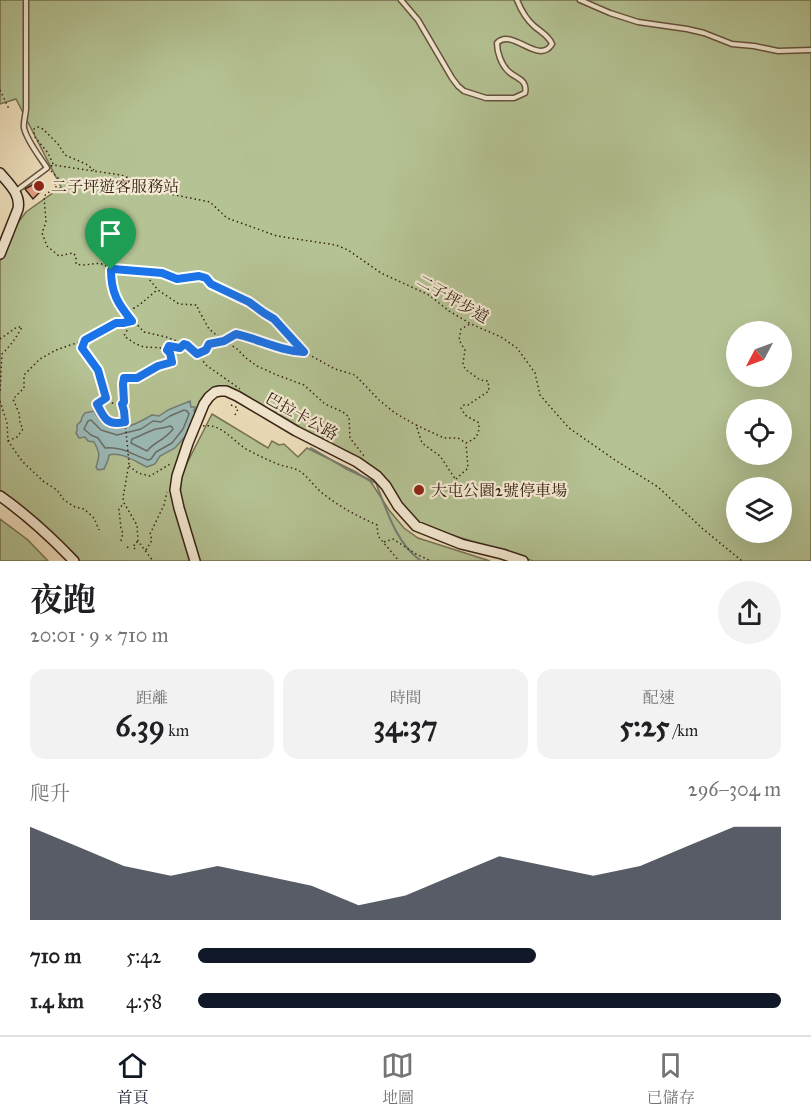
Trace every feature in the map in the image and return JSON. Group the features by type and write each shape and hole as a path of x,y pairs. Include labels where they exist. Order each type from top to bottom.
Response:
{"main road":[{"path":"0,173 15,191 19,202 0,254"},
{"name":"巴拉卡公路","path":"195,561 175,490 177,476 204,404 215,392 226,391 241,404 357,462 377,476 398,506 416,526 461,544 523,561"},
{"path":"0,496 14,505 74,561"}],"lane":[{"path":"15,191 49,169 28,137 23,124 26,108 26,0"},
{"path":"401,0 418,20 458,86 475,96 486,98 519,97 525,93 527,88 524,82 508,71 503,64 497,50 497,43 501,39 506,38 535,50 546,50 552,44 551,39 524,16 517,0"},
{"path":"580,0 638,22 687,29 732,44 778,51 811,50"}],"path":[{"path":"0,90 9,109"},
{"path":"95,170 65,155 43,129 38,127 34,129 34,136 48,153 53,165 49,169 60,180 55,184 57,186 44,196 46,222 42,233 47,246 59,256 73,253 78,265 95,262 105,264 111,270 111,284 121,307 132,321 144,332 187,345 206,365 246,395 235,415"},
{"name":"二子坪步道","path":"53,165 121,175 170,194 210,202 227,218 277,236 336,245 348,250 381,273 429,295 449,311 501,337 517,348 535,374 540,395 569,428 658,487 742,561"},
{"path":"111,270 162,273 177,279 199,276 206,278 211,284 249,302 274,319 304,352 335,369 354,375 387,407 416,426 444,438 458,438 466,443"},
{"path":"144,272 158,290 179,304 198,305 209,329 237,348 257,366 304,385 325,404 349,417 350,438 365,458"},
{"path":"125,312 141,304 158,290"},
{"path":"8,441 17,437 23,429 13,399 24,388 24,375 40,359 56,350 85,340 116,323 132,321"},
{"path":"132,321 124,336 139,345 161,347 167,350 172,362 158,366 137,378 124,378 123,384 124,402 122,404 128,466 123,498 138,528 138,541 153,561"},
{"path":"466,443 476,438 479,423 465,415 461,408 489,392 488,381 480,380 472,375 465,369 463,363 465,350 459,340 461,329 471,324"},
{"path":"0,339 9,331 22,327 12,346 2,354 0,392"},
{"path":"197,354 206,350 209,344 224,341 236,334 290,351 304,352"},
{"path":"85,340 82,348 98,370 106,398 115,405 122,404"},
{"path":"167,350 169,346 180,348 184,344"},
{"path":"106,398 97,404 104,418 110,422 125,422"},
{"path":"0,401 8,423 8,441 22,460 37,476 57,490 64,500 75,507 84,509 94,518 99,530"},
{"path":"231,405 241,404"},
{"path":"193,430 210,425 232,436 243,447 280,465 300,471 331,499 377,525 378,536 399,561"},
{"path":"416,426 422,443 440,456 456,480"},
{"path":"434,496 453,489 456,480 468,468 466,443"},
{"path":"128,466 138,473 150,476 173,462"},
{"path":"146,551 152,540 150,534 164,505 170,485"},
{"path":"121,541 123,533 119,509 124,503"},
{"path":"383,543 393,539 431,561"},
{"path":"134,549 138,541"}],"green space":[{"path":"0,0 811,0 811,561 533,561 421,525 401,505 392,488 309,433 230,388 219,386 207,392 175,470 192,561 78,561 0,492 0,261 13,229 26,212 61,187 16,99 0,104"},
{"path":"212,414 268,448 272,441 279,445 284,444 298,457 307,448 356,472 371,482 404,528 418,538 490,561 200,561 180,500 181,475"},
{"path":"0,519 28,540 48,561 0,561"}],"water":[{"path":"190,401 191,407 195,407 194,411 197,411 189,432 175,448 160,456 155,464 147,467 114,454 109,455 104,469 98,470 96,467 99,454 94,442 88,441 85,437 79,438 76,433 77,425 85,413 94,411 106,425 121,428 152,415 159,416"}],"building":[{"path":"39,181 44,188 33,199 25,189"}],"waterway":[{"path":"311,448 376,483 399,536 412,554 421,561"}],"place":[{"name":"二子坪遊客服務站","path":"39,186"},
{"name":"大屯公園2號停車場","path":"419,490"}],"route":[{"path":"111,270 162,273 177,279 199,276 206,278 211,284 249,302 274,319 304,352 290,351 236,334 224,341 209,344 206,350 197,354 184,344 180,348 169,346 167,350 172,362 158,366 137,378 124,378 124,402 122,404 125,422 106,421 97,404 106,398 98,370 82,348 85,340 116,323 132,321 121,307 111,284 111,270"}]}
